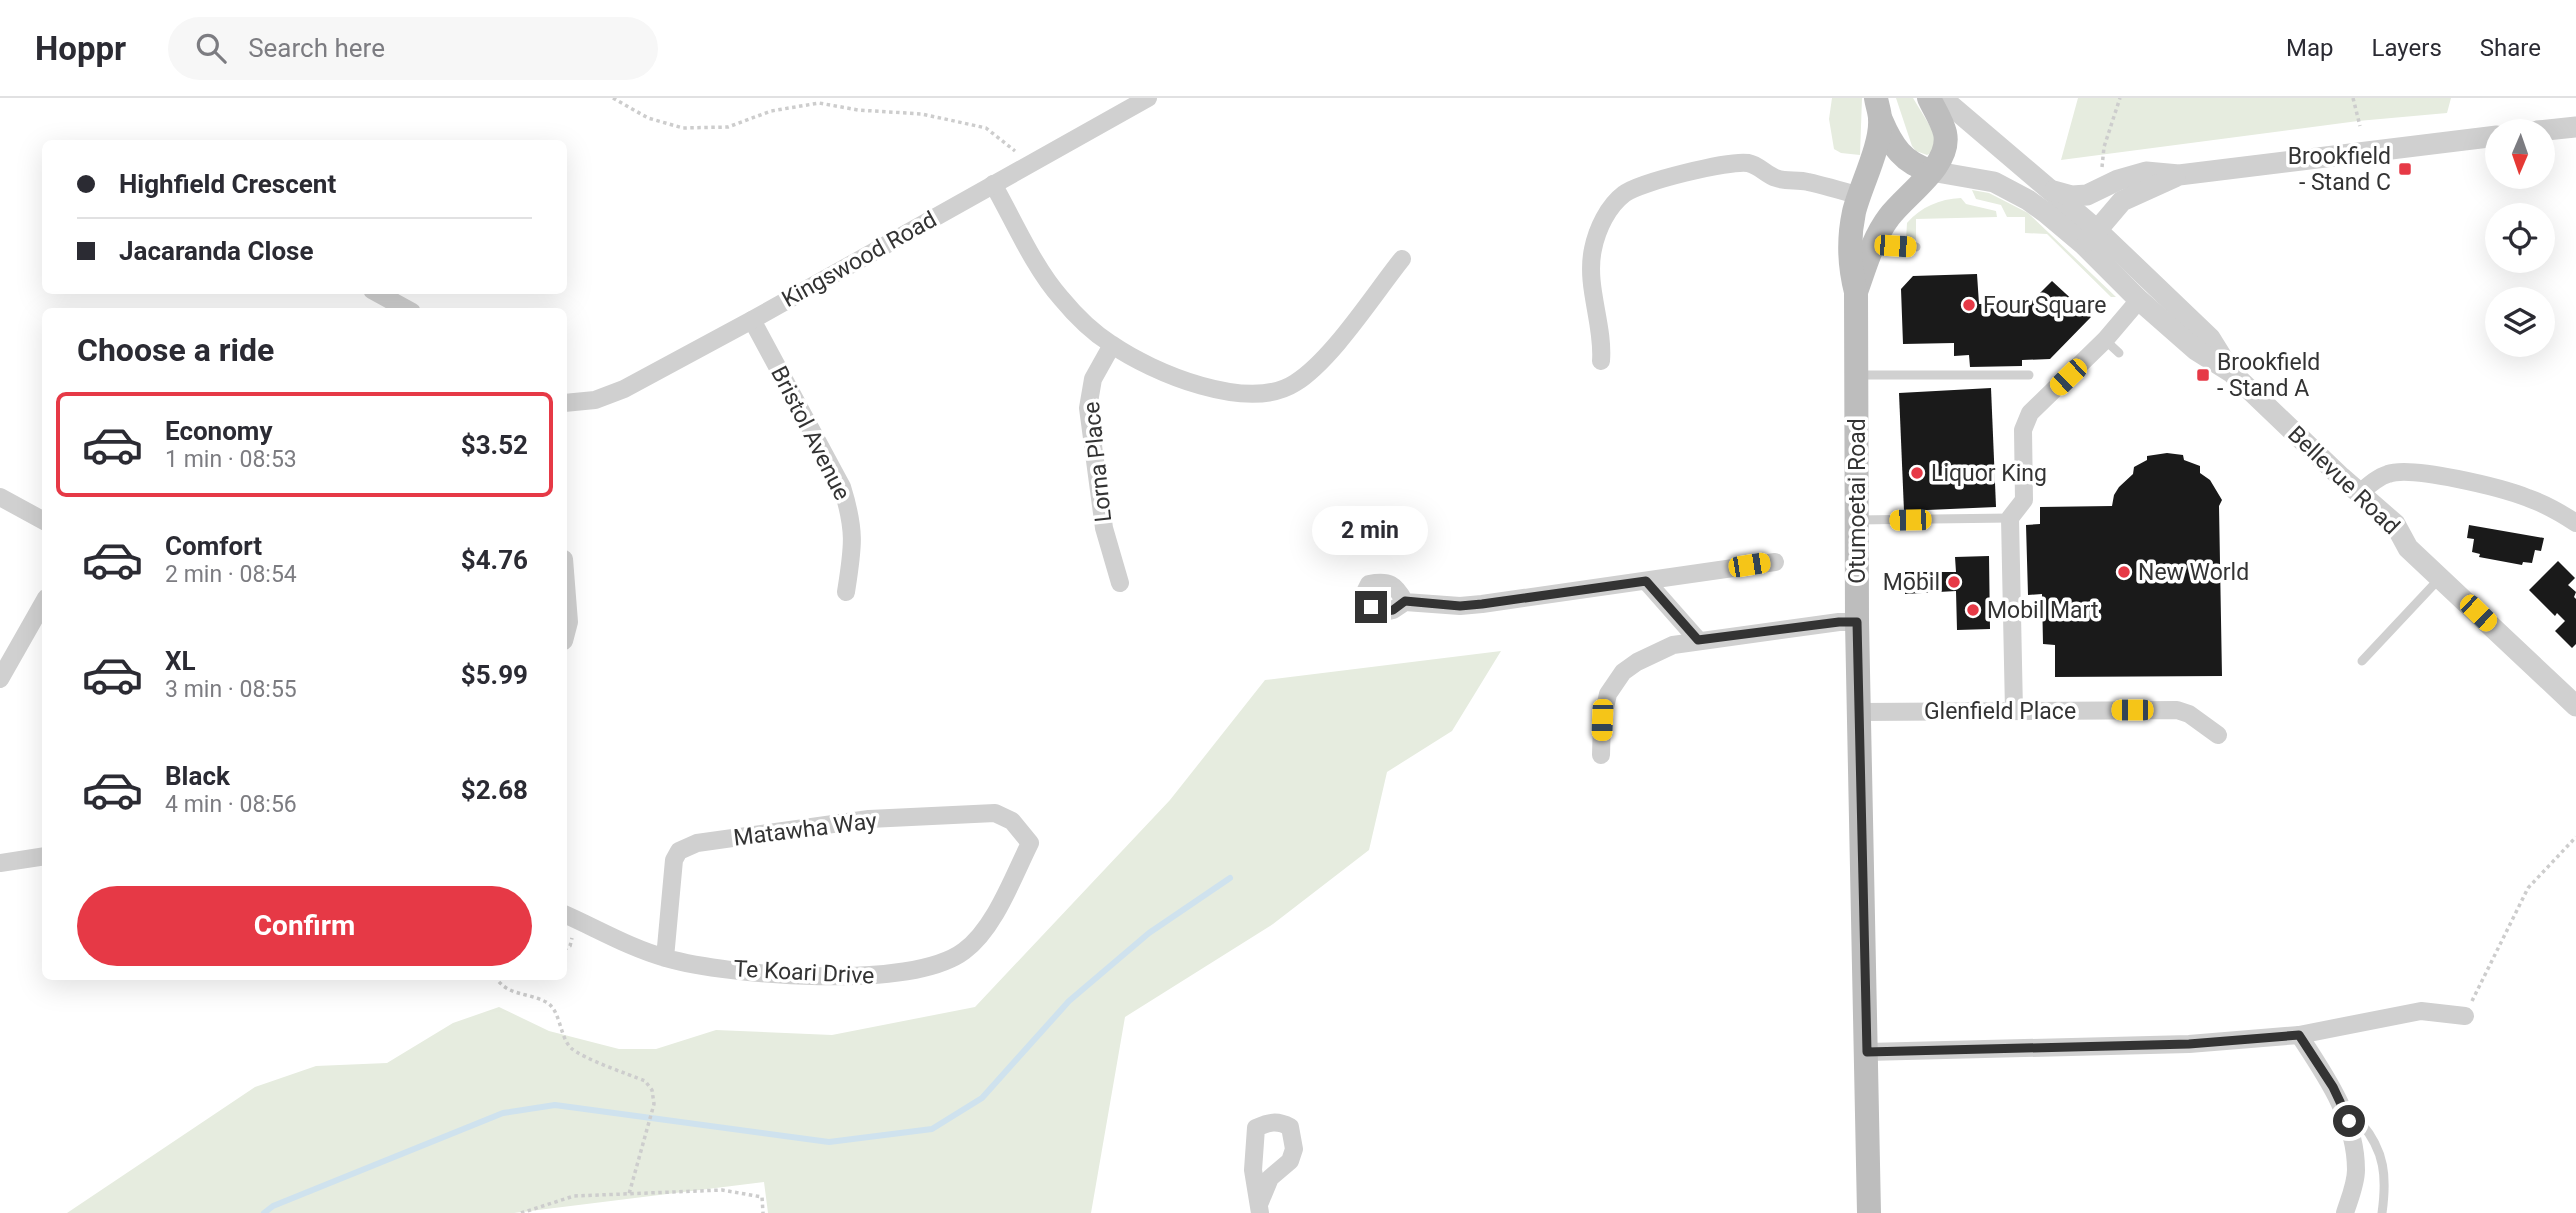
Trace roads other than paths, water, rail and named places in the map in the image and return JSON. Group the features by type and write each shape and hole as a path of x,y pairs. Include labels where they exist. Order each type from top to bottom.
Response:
{"main road":[{"name":"Otumoetai Road","path":"1856,292 1875,244 1890,216 1931,171 1944,152 1944,131 1928,98"},
{"name":"Otumoetai Road","path":"1869,1213 1857,622 1856,292 1850,267 1850,240 1878,109"},
{"name":"Bellevue Road","path":"1878,109 1890,144 1911,164 1931,171"}],"street":[{"name":"Kingswood Road","path":"567,403 594,400 624,389 1148,98"},
{"name":"Bellevue Road","path":"1942,98 2054,191 2083,205 2091,237 2139,300 2196,350 2231,372 2341,477 2361,492 2395,524 2408,548 2576,706"},
{"path":"2555,129 2576,127"},
{"path":"2083,205 2118,180 2146,172 2179,176 2485,138"},
{"path":"1601,361 1602,346 1592,286 1593,250 1611,207 1626,192 1676,176 1740,162 1752,163 1776,178 1805,181 1860,196"},
{"name":"Bellevue Road","path":"1931,171 1994,182 2091,237 2210,338 2231,372"},
{"path":"2091,237 2122,201 2179,176"},
{"path":"993,184 1053,289 1091,328 1112,345 1154,366 1237,395 1280,391 1296,383 1329,353 1402,259"},
{"path":"379,294 405,308"},
{"path":"2014,711 2010,518 2024,500 2023,430 2030,413 2105,340 2139,300"},
{"name":"Bristol Avenue","path":"752,320 842,487 851,516 854,544 846,592"},
{"name":"Lorna Place","path":"1112,345 1093,379 1088,408 1104,528 1120,583"},
{"path":"2361,492 2390,472 2414,473 2473,482 2528,498 2576,523"},
{"path":"0,497 42,520"},
{"path":"1405,601 1460,606 1774,562"},
{"path":"1646,581 1698,640"},
{"path":"567,597 567,630"},
{"path":"0,680 42,605"},
{"path":"1601,755 1605,707 1614,682 1637,662 1653,653 1673,645 1698,640 1857,622"},
{"name":"Glenfield Place","path":"1859,712 2177,710 2189,714 2218,735"},
{"name":"Matawha Way","path":"666,958 674,860 679,851 688,846 869,819 995,813 1012,821 1030,843"},
{"name":"Te Koari Drive","path":"567,915 634,948 695,965 833,977 893,975 937,964 962,953 978,939 990,922 1030,843"},
{"path":"0,863 42,857"},
{"path":"1867,1052 2189,1044 2299,1035 2421,1011 2465,1016"},
{"path":"2299,1035 2333,1087 2349,1121 2356,1172 2345,1213"}],"lane":[{"path":"1875,244 1916,247"},
{"path":"2105,340 2119,353"},
{"path":"1856,375 2029,375"},
{"path":"1856,520 2010,518"},
{"path":"2362,661 2440,577"},
{"path":"2349,1121 2361,1124 2382,1155 2382,1213"}],"waterway":[{"path":"264,1213 273,1206 503,1113 555,1105 829,1142 932,1129 982,1098 1069,1001 1149,933 1230,878"}],"place":[{"name":"Brookfield - Stand C","path":"2405,169"},
{"name":"Four Square","path":"1969,305"},
{"name":"Brookfield - Stand A","path":"2203,375"},
{"name":"Liquor King","path":"1917,473"},
{"name":"New World","path":"2124,572"},
{"name":"Mobil","path":"1954,582"},
{"name":"Mobil Mart","path":"1973,610"}]}
